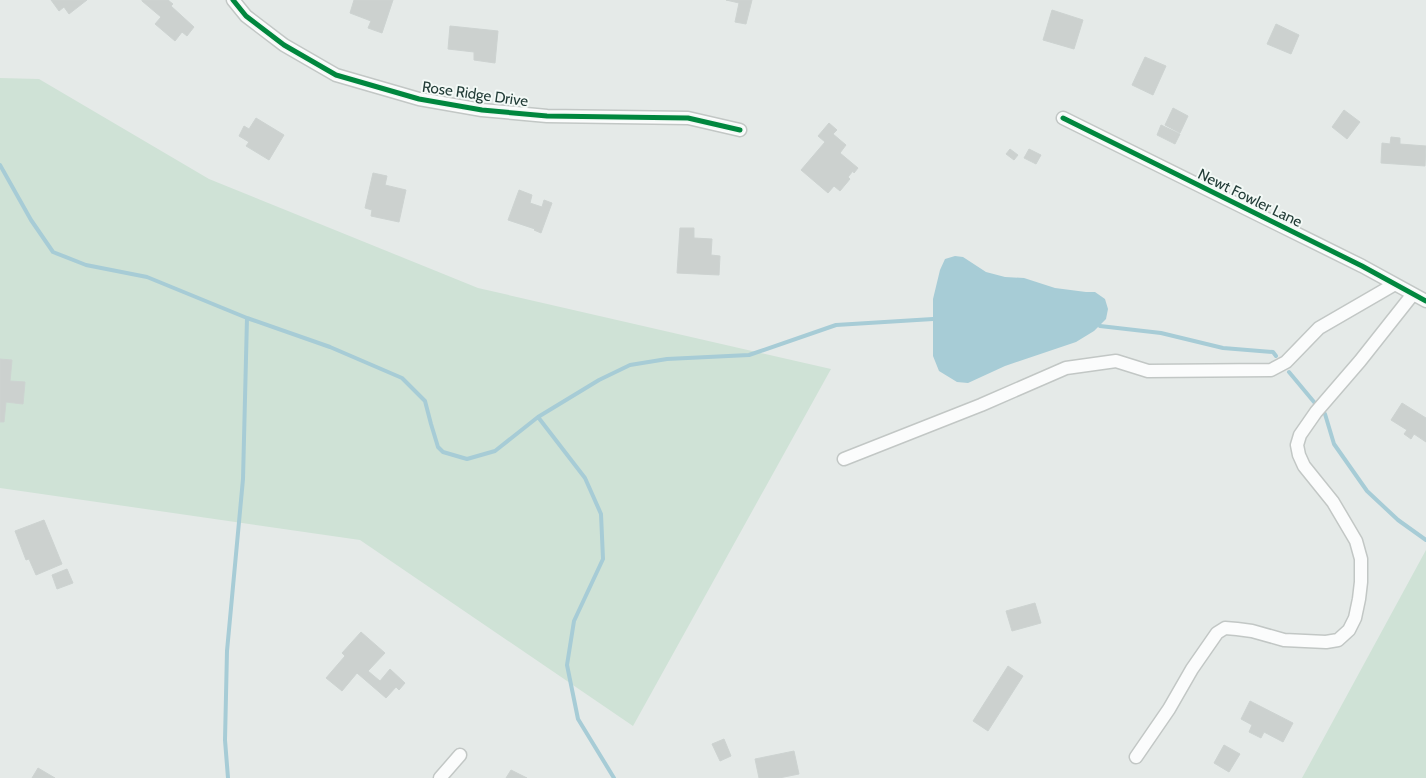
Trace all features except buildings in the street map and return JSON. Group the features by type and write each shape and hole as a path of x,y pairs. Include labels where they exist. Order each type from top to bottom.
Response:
{"street":[{"name":"Rose Ridge Drive","path":"233,0 246,16 284,45 336,75 419,100 482,110 547,116 688,118 740,130"},
{"name":"Newt Fowler Lane","path":"1063,118 1426,301"},
{"path":"844,460 981,405 1066,368 1116,361 1148,371 1271,370 1286,362 1319,328 1394,284"},
{"path":"1136,757 1169,709 1196,663 1217,633 1225,628 1252,631 1284,640 1326,642 1338,640 1349,630 1355,618 1359,600 1361,559 1356,542 1347,525 1333,502 1304,466 1297,445 1300,435 1316,412 1360,361 1413,294"},
{"path":"440,778 460,755"}],"green space":[{"path":"0,78 39,79 209,179 478,288 831,369 633,726 360,540 0,488"},
{"path":"1426,550 1426,778 1302,778"}],"water":[{"path":"955,256 963,257 986,272 1005,277 1024,278 1055,288 1095,292 1105,299 1108,309 1106,319 1094,331 1076,342 1005,366 968,383 957,382 939,371 933,356 933,299 940,270 945,259"}],"waterway":[{"path":"0,165 31,220 53,252 86,265 147,277 247,318 330,347 402,378 425,401 438,447 443,452 467,459 495,451 538,417 599,380 630,365 667,359 749,355 836,325 933,319"},
{"path":"228,778 225,740 227,651 243,479 247,318"},
{"path":"1100,326 1161,333 1223,348 1273,352 1276,356"},
{"path":"1289,372 1314,402"},
{"path":"1325,414 1334,444 1367,491 1398,520 1426,540"},
{"path":"538,417 585,478 601,514 603,559 574,621 567,665 578,719 614,778"}],"cycle path":[{"path":"233,0 246,16 284,45 336,75 419,99 482,110 547,116 688,118 740,130"},
{"path":"1063,118 1362,266 1426,301"}]}
